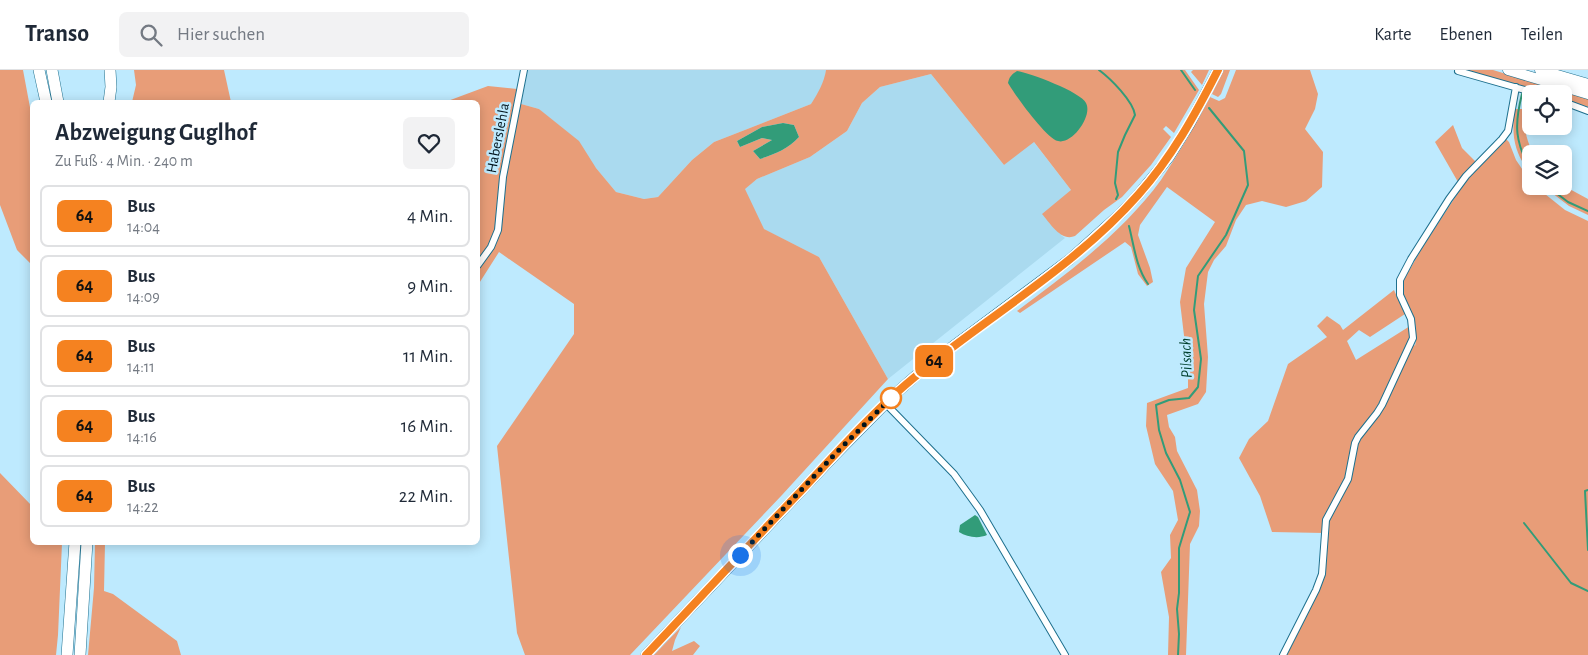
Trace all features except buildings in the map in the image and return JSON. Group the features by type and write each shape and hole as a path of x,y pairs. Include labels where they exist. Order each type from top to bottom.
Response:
{"highway":[{"path":"39,70 46,100"},
{"path":"52,70 58,100"},
{"path":"109,100 110,70"},
{"path":"67,655 76,545"},
{"path":"80,655 88,545"}],"main road":[{"path":"646,655 885,403 928,366 1069,260 1120,214 1169,157 1190,123 1218,70"},
{"path":"1508,70 1588,94"},
{"path":"1540,70 1588,84"}],"street":[{"name":"Haberslehla","path":"480,262 491,247 498,230 503,177 524,70"},
{"path":"1458,71 1522,89"},
{"path":"1283,655 1316,590 1322,574 1326,520 1348,479 1355,443 1358,436 1382,405 1413,338 1410,316 1400,295 1400,280 1449,199 1466,176 1508,131 1516,87"},
{"path":"1572,105 1588,111"},
{"path":"885,403 954,474 980,510 1065,655"}],"shaded area":[{"path":"0,70 23,70 30,107 30,263 17,250 0,205"},
{"path":"134,70 224,70 231,100 132,100 136,85"},
{"path":"528,70 826,70 819,93 811,104 714,142 692,160 658,197 644,199 616,192 596,168 539,109 521,104"},
{"path":"826,70 1185,70 1199,90 1174,133 1166,126 1163,129 1171,137 1151,165 1122,197 1075,236 1065,236 1056,231 1042,214 1071,190 1034,142 1004,165 931,74 880,87 862,103 847,131 810,157 757,179 745,189 764,229 819,257 888,379 782,495 630,655 525,655 517,633 497,446 574,334 574,304 499,252 480,282 480,100 450,100 488,86 517,89 514,102 539,109 579,141 596,168 616,192 644,199 658,197 692,160 714,142 811,104 820,88","holes":["783,123 794,125 799,137 781,151 760,159 753,151 772,140 762,138 740,147 737,141 762,127"]},
{"path":"1193,70 1209,70 1202,85 1191,72"},
{"path":"1223,70 1230,70 1221,94 1218,97 1212,94"},
{"path":"1236,70 1310,70 1318,94 1315,109 1305,129 1323,152 1322,187 1306,201 1286,207 1262,201 1246,205 1236,220 1226,246 1214,260 1208,272 1204,304 1208,357 1206,392 1198,404 1167,415 1169,427 1175,437 1177,451 1197,490 1200,511 1199,526 1190,544 1186,655 1168,655 1169,617 1161,572 1171,558 1170,535 1178,520 1173,491 1155,464 1146,426 1147,403 1188,388 1188,369 1180,302 1186,268 1215,222 1167,187 1140,225 1138,235 1153,282 1147,286 1138,274 1131,247 1125,242 1020,313 1017,311 1075,267 1130,217 1161,180 1187,139 1210,97 1219,101 1225,98"},
{"path":"1465,70 1493,70 1542,85 1522,86"},
{"path":"1017,71 1033,75 1054,84 1075,94 1086,103 1087,115 1075,134 1069,139 1058,141 1046,132 1008,83 1011,76"},
{"path":"931,74 1004,165 1033,141 1071,190 1061,235 1065,238 888,379 819,257 763,229 744,189 757,179 810,157 847,131 862,103 880,87"},
{"path":"1572,94 1588,99 1588,107 1572,102"},
{"path":"1515,109 1522,109 1522,135 1527,135 1530,145 1522,145 1522,161 1517,151 1513,127"},
{"path":"783,123 794,125 799,137 786,148 771,155 760,159 753,151 772,140 762,138 740,147 737,141 762,127"},
{"path":"1453,125 1462,148 1476,162 1458,182 1435,142"},
{"path":"1506,139 1522,169 1522,195 1546,195 1565,210 1588,221 1588,655 1285,655 1309,611 1322,581 1326,550 1324,533 1272,532 1260,496 1239,458 1249,439 1268,421 1288,364 1327,337 1317,326 1327,316 1340,325 1343,330 1394,290 1405,314 1370,337 1359,330 1347,341 1356,360 1410,326 1410,337 1415,346 1415,322 1403,295 1402,283 1422,248 1467,179"},
{"path":"1572,190 1588,199 1588,215 1569,206 1555,195 1572,195"},
{"path":"0,473 30,504 30,545 62,545 56,655 0,655"},
{"path":"975,515 978,517 987,535 973,537 959,532 960,525"},
{"path":"95,545 105,545 104,591 113,594 177,641 181,655 88,655 94,588"},
{"path":"681,627 672,651 694,641 700,646 693,655 654,655"}],"waterway":[{"path":"1099,70 1126,97 1135,115 1118,152 1115,183 1118,195 1116,199"},
{"name":"Pilsach","path":"1181,70 1195,90"},
{"path":"1522,94 1517,125 1522,151"},
{"name":"Pilsach","path":"1178,655 1179,548 1190,512 1180,480 1166,453 1159,430 1156,405 1169,400 1189,398 1198,387 1201,359 1194,310 1198,276 1226,235 1248,185 1244,151 1209,108"},
{"path":"1559,195 1568,202 1588,211"},
{"path":"1129,226 1138,263 1148,284"},
{"path":"1588,490 1585,491 1588,550"},
{"path":"1524,523 1571,583 1588,591"}],"bus line":[{"name":"64","path":"646,655 885,403 928,366 1069,260 1120,214 1153,178 1169,157 1190,123 1218,70"}],"route":[{"path":"740,555 835,454 885,403 895,394 891,398"}]}
